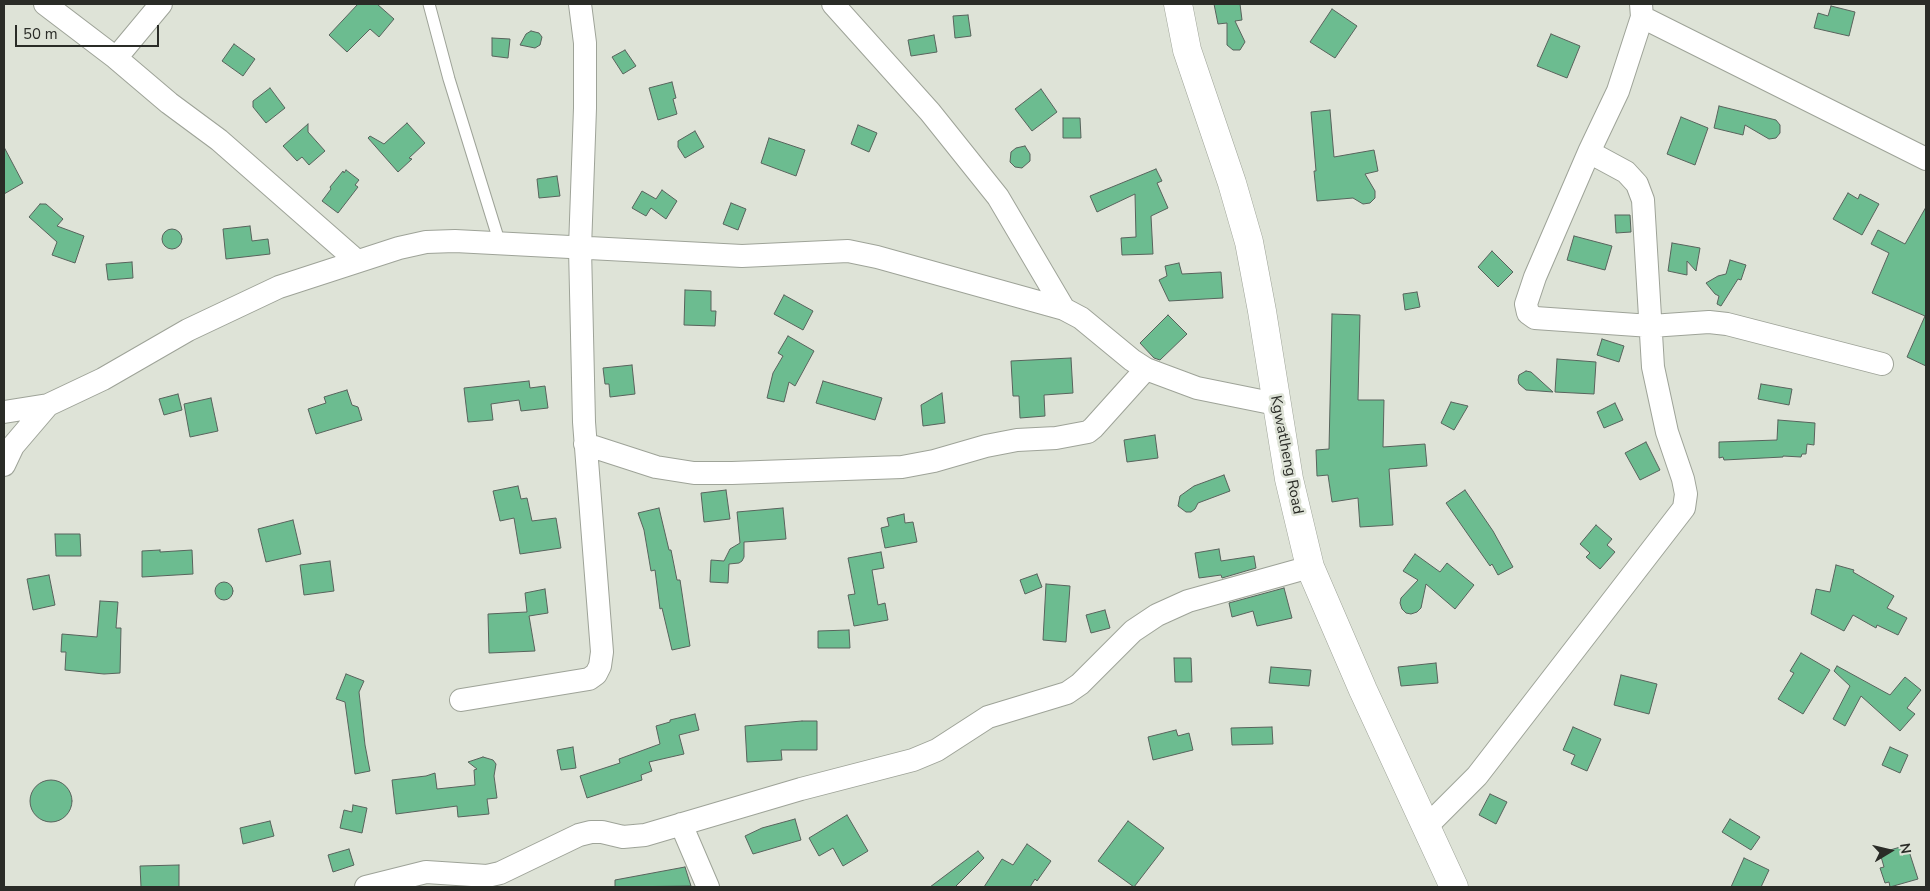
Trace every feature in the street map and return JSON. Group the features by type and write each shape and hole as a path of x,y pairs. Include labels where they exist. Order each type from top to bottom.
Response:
{"street":[{"path":"45,4 116,58 169,103 219,140 357,261"},
{"path":"116,58 161,4"},
{"path":"461,700 589,679 596,674 600,666 602,652 585,444 580,248 585,44 580,4"},
{"path":"833,4 930,112 998,197 1064,310"},
{"name":"Kgwatlheng Road","path":"1178,4 1187,50 1232,183 1249,242 1289,479 1310,567 1363,690 1454,887"},
{"path":"1882,364 1727,324 1709,322 1651,326 1535,318 1528,312 1526,304 1535,276 1618,91 1642,10 1926,159"},
{"path":"1426,827 1477,776 1684,508 1686,494 1684,479 1667,432 1652,367 1644,200 1637,184 1626,172 1589,152"},
{"path":"4,412 48,405 103,379 188,330 279,288 399,248 426,242 455,241 742,256 848,251 1037,301 1064,310 1080,318 1146,370 1197,388 1276,404"},
{"path":"585,444 656,467 694,473 902,467 1017,440 1056,438 1088,432 1146,370"},
{"path":"4,465 13,446 48,405"},
{"path":"366,887 426,872 488,876 500,873 579,835 602,832 623,837 633,837 801,789 912,760 937,750 988,717 1067,693 1080,684 1133,631 1157,615 1188,601 1310,567"},
{"path":"681,824 708,887"}],"lane":[{"path":"429,4 452,88 500,244"}],"building":[{"path":"358,4 377,4 394,19 379,37 370,29 347,52 329,35"},
{"path":"1214,4 1240,4 1242,20 1235,21 1245,42 1240,50 1233,50 1227,45 1227,23 1218,24"},
{"path":"1831,6 1855,12 1849,36 1814,28 1818,13 1828,16"},
{"path":"1332,9 1357,26 1335,58 1310,42"},
{"path":"968,15 971,36 955,38 953,16"},
{"path":"531,31 539,33 542,37 540,45 535,48 520,45 526,34"},
{"path":"1551,34 1580,46 1567,78 1537,66"},
{"path":"934,35 937,52 911,56 908,40"},
{"path":"492,38 510,39 508,58 492,56"},
{"path":"234,44 255,59 243,76 222,61"},
{"path":"625,50 636,66 623,74 612,57"},
{"path":"672,82 676,98 673,99 677,114 658,120 649,88"},
{"path":"270,88 285,108 266,123 253,107 253,101"},
{"path":"1041,89 1057,112 1032,131 1015,109"},
{"path":"1719,106 1776,120 1780,125 1780,133 1776,138 1769,139 1745,125 1743,135 1714,128"},
{"path":"1330,110 1334,157 1374,150 1378,171 1365,174 1375,191 1375,198 1370,203 1363,204 1353,198 1317,201 1311,112"},
{"path":"1681,117 1708,128 1695,165 1667,154"},
{"path":"1063,118 1080,118 1081,138 1063,138"},
{"path":"407,123 425,143 398,172 368,138 370,136 384,144"},
{"path":"308,124 308,132 325,151 309,165 302,157 297,161 283,146"},
{"path":"858,125 877,133 869,152 851,144"},
{"path":"695,131 704,147 685,158 678,147 678,141"},
{"path":"769,138 805,150 796,176 761,163"},
{"path":"1025,146 1030,154 1030,161 1022,168 1015,167 1010,162 1011,152 1016,148"},
{"path":"4,147 23,183 4,194"},
{"path":"1156,169 1162,181 1157,183 1168,208 1151,216 1153,254 1122,255 1121,238 1136,237 1135,194 1097,212 1090,196"},
{"path":"346,170 359,180 355,185 358,187 338,213 322,201 331,189 330,187"},
{"path":"557,176 560,196 539,198 537,179"},
{"path":"662,190 677,201 666,219 651,208 646,216 632,208 642,191 656,199"},
{"path":"1848,193 1858,199 1860,194 1879,204 1862,235 1833,219"},
{"path":"731,203 746,209 738,230 723,224"},
{"path":"40,204 46,204 63,219 57,226 84,236 75,263 52,255 57,242 29,217"},
{"path":"1926,207 1926,366 1907,357 1925,316 1872,293 1889,253 1871,244 1878,230 1905,244"},
{"path":"1615,215 1630,215 1631,232 1616,233"},
{"path":"250,226 252,241 268,239 270,254 226,259 223,229"},
{"path":"172,229 179,232 182,239 179,246 172,249 165,246 162,239 165,232"},
{"path":"1574,236 1612,246 1605,270 1567,260"},
{"path":"1672,243 1700,248 1696,271 1687,261 1687,275 1668,271"},
{"path":"1492,251 1513,272 1498,287 1478,267"},
{"path":"1730,260 1746,265 1741,280 1738,279 1721,306 1717,304 1719,296 1706,283 1726,274"},
{"path":"132,262 133,278 108,280 106,264"},
{"path":"1179,263 1182,274 1221,272 1223,298 1169,301 1159,280 1167,276 1165,266"},
{"path":"685,290 711,291 711,311 716,311 715,326 684,325"},
{"path":"1417,292 1420,307 1405,310 1403,294"},
{"path":"784,295 813,311 803,330 774,314"},
{"path":"1332,314 1360,315 1358,400 1384,400 1383,447 1425,444 1427,466 1389,469 1393,525 1360,527 1358,498 1332,502 1328,475 1317,476 1316,450 1329,449"},
{"path":"1168,315 1187,334 1160,360 1154,358 1140,343"},
{"path":"788,336 814,351 795,386 789,382 784,402 767,398 773,373 783,356 778,353"},
{"path":"1602,339 1624,346 1619,362 1597,355"},
{"path":"1071,358 1073,393 1044,395 1045,416 1020,418 1019,396 1013,396 1011,361"},
{"path":"1557,359 1596,362 1594,394 1555,392"},
{"path":"632,365 635,394 610,397 609,384 605,384 603,368"},
{"path":"1526,371 1531,372 1553,392 1526,390 1519,384 1518,380 1519,375"},
{"path":"529,381 530,388 545,386 548,408 521,411 519,400 491,404 493,420 468,422 464,388"},
{"path":"823,381 882,398 875,420 816,403"},
{"path":"1761,384 1792,389 1789,405 1758,399"},
{"path":"347,390 352,405 358,407 362,420 316,434 308,409 326,403 324,397"},
{"path":"942,393 945,423 923,426 921,405"},
{"path":"178,394 182,410 164,415 159,399"},
{"path":"211,398 218,431 190,437 184,404"},
{"path":"1451,402 1468,406 1454,430 1441,423"},
{"path":"1615,403 1623,420 1604,428 1597,412"},
{"path":"1778,420 1815,423 1814,445 1807,444 1806,454 1802,454 1801,457 1783,456 1724,460 1723,457 1719,458 1719,442 1777,440"},
{"path":"1155,435 1158,458 1127,462 1124,440"},
{"path":"1646,442 1660,470 1640,480 1625,453"},
{"path":"1224,475 1230,491 1198,503 1191,512 1186,512 1178,506 1180,496 1194,486"},
{"path":"518,486 521,499 527,498 532,521 556,518 561,548 520,554 514,518 500,521 493,491"},
{"path":"726,490 730,519 704,522 701,493"},
{"path":"1465,490 1493,531 1513,567 1498,575 1492,564 1490,566 1446,503"},
{"path":"659,508 677,580 680,580 690,646 672,650 662,608 660,609 655,570 651,571 644,530 638,513"},
{"path":"783,508 786,539 744,542 744,557 742,561 729,564 728,583 710,582 711,560 724,561 730,549 740,543 737,512"},
{"path":"904,514 905,523 913,522 917,542 885,548 881,528 889,526 887,518"},
{"path":"293,520 301,554 266,562 258,529"},
{"path":"1596,525 1612,539 1607,545 1615,552 1600,569 1586,557 1590,553 1580,544"},
{"path":"55,534 80,534 81,556 56,556"},
{"path":"1219,549 1221,561 1254,556 1256,568 1222,578 1221,575 1199,578 1195,553"},
{"path":"160,550 160,552 192,550 193,574 142,577 142,551"},
{"path":"881,552 884,568 872,570 878,605 885,603 888,620 854,626 848,595 855,594 848,558"},
{"path":"1415,554 1440,572 1447,563 1474,585 1455,609 1426,584 1421,608 1411,614 1406,613 1402,609 1401,598 1418,580 1403,571"},
{"path":"330,561 334,591 304,595 300,565"},
{"path":"1836,565 1854,570 1853,572 1894,596 1887,608 1907,618 1898,635 1877,625 1876,628 1853,615 1844,631 1811,614 1816,589 1830,592"},
{"path":"1037,574 1042,587 1025,594 1020,580"},
{"path":"49,575 55,605 33,610 27,579"},
{"path":"220,582 228,582 233,587 231,598 220,600 215,595 215,587"},
{"path":"1046,584 1070,586 1066,642 1043,640"},
{"path":"1284,588 1292,618 1257,626 1253,611 1232,617 1229,603"},
{"path":"545,589 548,613 529,616 535,651 489,653 488,614 527,612 525,593"},
{"path":"100,601 118,602 116,628 121,628 120,673 104,674 65,670 66,652 61,652 62,634 97,637"},
{"path":"1105,610 1110,628 1091,633 1086,615"},
{"path":"849,630 850,648 818,648 818,631"},
{"path":"1801,653 1830,670 1803,714 1778,699 1794,673 1790,671"},
{"path":"1174,658 1191,658 1192,682 1175,682"},
{"path":"1436,663 1438,683 1401,686 1398,667"},
{"path":"1837,666 1890,695 1905,677 1921,690 1907,708 1915,714 1900,731 1861,696 1845,726 1833,719 1850,686 1834,671"},
{"path":"1271,667 1311,670 1309,686 1269,683"},
{"path":"346,674 364,681 359,692 370,771 355,774 345,702 336,699"},
{"path":"1621,675 1657,684 1649,714 1614,705"},
{"path":"695,714 699,730 679,735 684,754 649,762 652,771 641,775 642,780 587,798 580,776 620,763 619,759 660,744 656,726 670,722 670,720"},
{"path":"817,721 817,750 781,750 782,760 747,762 745,726"},
{"path":"1272,727 1273,744 1232,745 1231,728"},
{"path":"1573,727 1601,739 1587,771 1571,764 1575,755 1563,750"},
{"path":"1176,730 1178,736 1189,733 1193,750 1153,760 1148,737"},
{"path":"573,747 576,768 561,770 557,750"},
{"path":"1890,747 1908,755 1900,773 1882,765"},
{"path":"483,757 493,760 496,764 494,776 497,798 487,799 489,814 458,817 457,806 396,814 392,780 426,776 435,773 437,789 475,785 474,770 477,769 468,762"},
{"path":"55,780 63,783 69,789 72,801 69,813 63,819 47,822 39,819 33,813 30,797 33,789 39,783"},
{"path":"1490,794 1507,802 1496,824 1479,815"},
{"path":"353,805 367,808 362,833 340,828 344,810 352,812"},
{"path":"847,815 868,851 843,866 833,848 819,856 809,838"},
{"path":"795,819 801,840 753,854 745,836 762,828"},
{"path":"1730,819 1760,837 1751,850 1722,832"},
{"path":"270,821 274,836 243,844 240,828"},
{"path":"1128,821 1164,848 1134,887 1098,861"},
{"path":"1027,844 1051,861 1037,881 1035,879 1030,887 984,887 1002,859 1013,865"},
{"path":"1907,845 1918,879 1890,887 1889,882 1885,883 1880,868 1884,867 1880,853"},
{"path":"349,849 354,865 333,872 328,855"},
{"path":"978,851 984,858 955,887 930,887"},
{"path":"1744,858 1769,870 1761,887 1731,887"},
{"path":"179,865 179,887 141,887 140,866"},
{"path":"685,867 691,886 615,887 615,880"}]}
